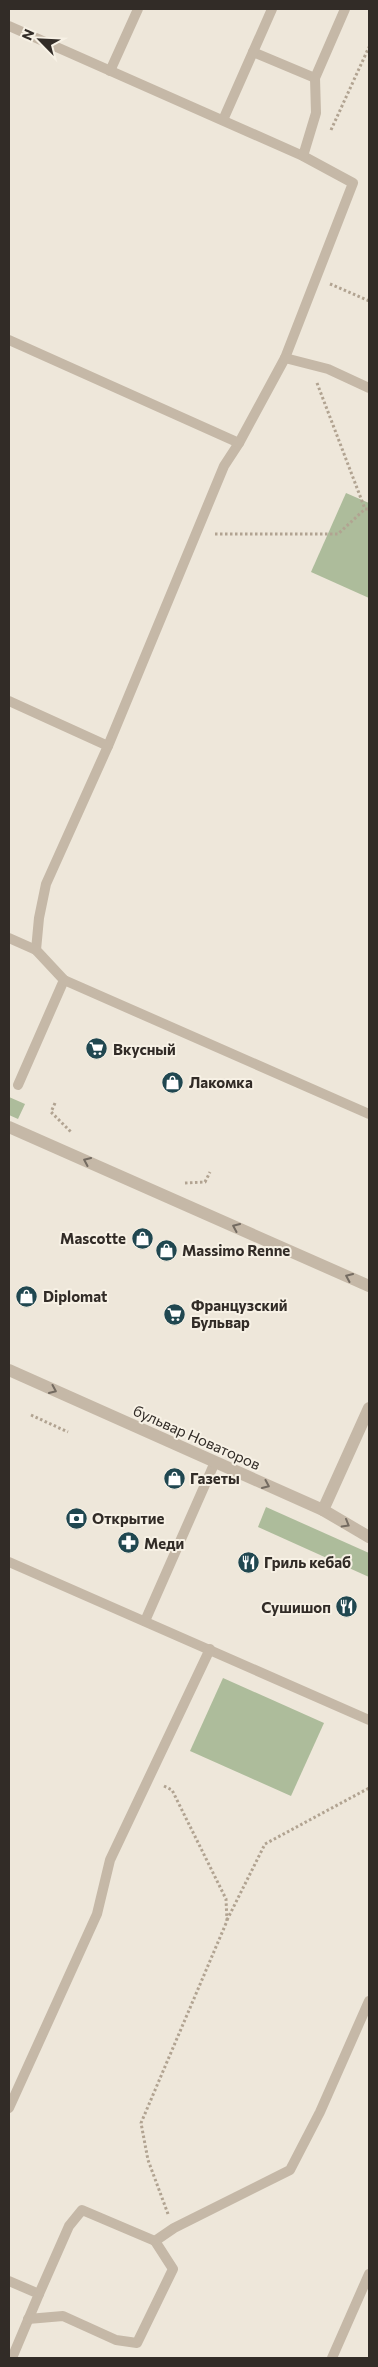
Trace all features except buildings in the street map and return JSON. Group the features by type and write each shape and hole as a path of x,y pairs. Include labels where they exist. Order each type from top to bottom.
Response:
{"street":[{"path":"9,1127 369,1286"},
{"name":"бульвар Новаторов","path":"9,1370 323,1510 369,1537"},
{"path":"323,1510 369,1408"}],"lane":[{"path":"110,71 138,9"},
{"path":"223,120 272,9"},
{"path":"303,156 316,113 315,78 345,9"},
{"path":"9,26 303,156 353,183 284,358 239,443 224,466 108,746 46,884 38,918 36,950"},
{"path":"253,52 315,78"},
{"path":"9,340 239,443"},
{"path":"284,358 309,363 369,388"},
{"path":"9,701 108,746"},
{"path":"9,938 36,950 64,980 369,1114"},
{"path":"18,1085 64,980"},
{"path":"145,1621 215,1462"},
{"path":"9,1562 369,1720"},
{"path":"9,2108 96,1914 110,1860 210,1649"},
{"path":"155,2241 174,2228 290,2170 320,2112 369,2001"},
{"path":"12,2358 28,2319 69,2226 82,2210 155,2241 173,2269 137,2343 116,2340 62,2316 28,2319"},
{"path":"332,2358 369,2274"},
{"path":"9,2281 39,2294"}],"path":[{"path":"330,131 369,47"},
{"path":"316,278 369,301"},
{"path":"196,534 338,534 367,509 309,363"},
{"path":"55,1103 51,1112 67,1130"},
{"path":"184,1183 206,1182 210,1172"},
{"path":"31,1415 68,1432"},
{"path":"149,1778 172,1790 226,1900 227,1920"},
{"path":"174,2228 148,2160 141,2123 227,1920 265,1844 369,1788"}],"green space":[{"path":"346,493 369,503 369,598 311,572"},
{"path":"9,1097 25,1104 18,1119 9,1115"},
{"path":"266,1507 369,1553 369,1577 258,1527"},
{"path":"223,1678 324,1723 291,1796 190,1751"}],"place":[{"name":"Вкусный","path":"97,1049"},
{"name":"Лакомка","path":"173,1082"},
{"name":"Mascotte","path":"142,1238"},
{"name":"Massimo Renne","path":"166,1250"},
{"name":"Diplomat","path":"27,1296"},
{"name":"Французский Бульвар","path":"175,1314"},
{"name":"Газеты","path":"174,1478"},
{"name":"Открытие","path":"76,1518"},
{"name":"Меди","path":"128,1543"},
{"name":"Гриль кебаб","path":"248,1562"},
{"name":"Сушишоп","path":"347,1607"}]}
